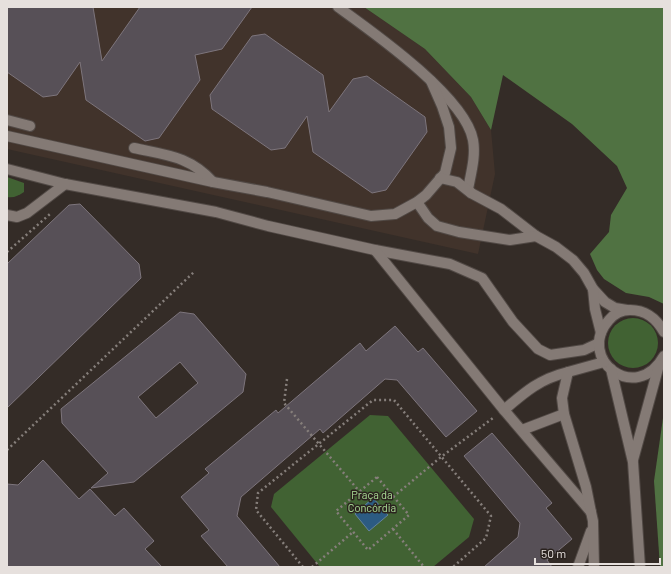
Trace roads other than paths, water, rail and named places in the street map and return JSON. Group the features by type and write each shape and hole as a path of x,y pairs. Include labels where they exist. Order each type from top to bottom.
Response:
{"street":[{"path":"338,7 396,50 431,81 464,117 470,128 474,142 474,157 468,189 471,193"},
{"path":"7,136 371,216 395,214 417,202 426,195 445,173 451,148 449,127 431,81"},
{"path":"7,120 30,126"},
{"path":"134,148 178,157 195,165 213,182"},
{"path":"7,169 65,184 216,212 268,226 375,250 450,264 465,269 482,278 513,322 538,349 550,355 584,350 600,338 605,325 611,318 628,310"},
{"path":"440,178 457,182 471,193 501,209 536,236 556,247 573,260 584,273 593,289 605,302 615,308 639,310 650,314 658,322 664,332"},
{"path":"7,215 17,218 27,213 65,184"},
{"path":"417,202 428,218 437,226 459,232 510,240 536,236"},
{"path":"375,250 504,410 591,512"},
{"path":"593,289 600,338 600,353 608,366 633,462 640,567"},
{"path":"633,462 659,365 664,356"},
{"path":"504,410 527,390 543,380 568,372 608,366 620,375 630,377 641,376 651,372 659,365"},
{"path":"568,372 562,398 564,414 586,488 591,512 594,567"},
{"path":"522,430 564,414"},
{"path":"578,567 593,527"}],"water":[{"path":"373,498 388,515 369,531 355,514"}],"park label":[{"name":"Praça da Concórdia","path":"372,500"}]}
